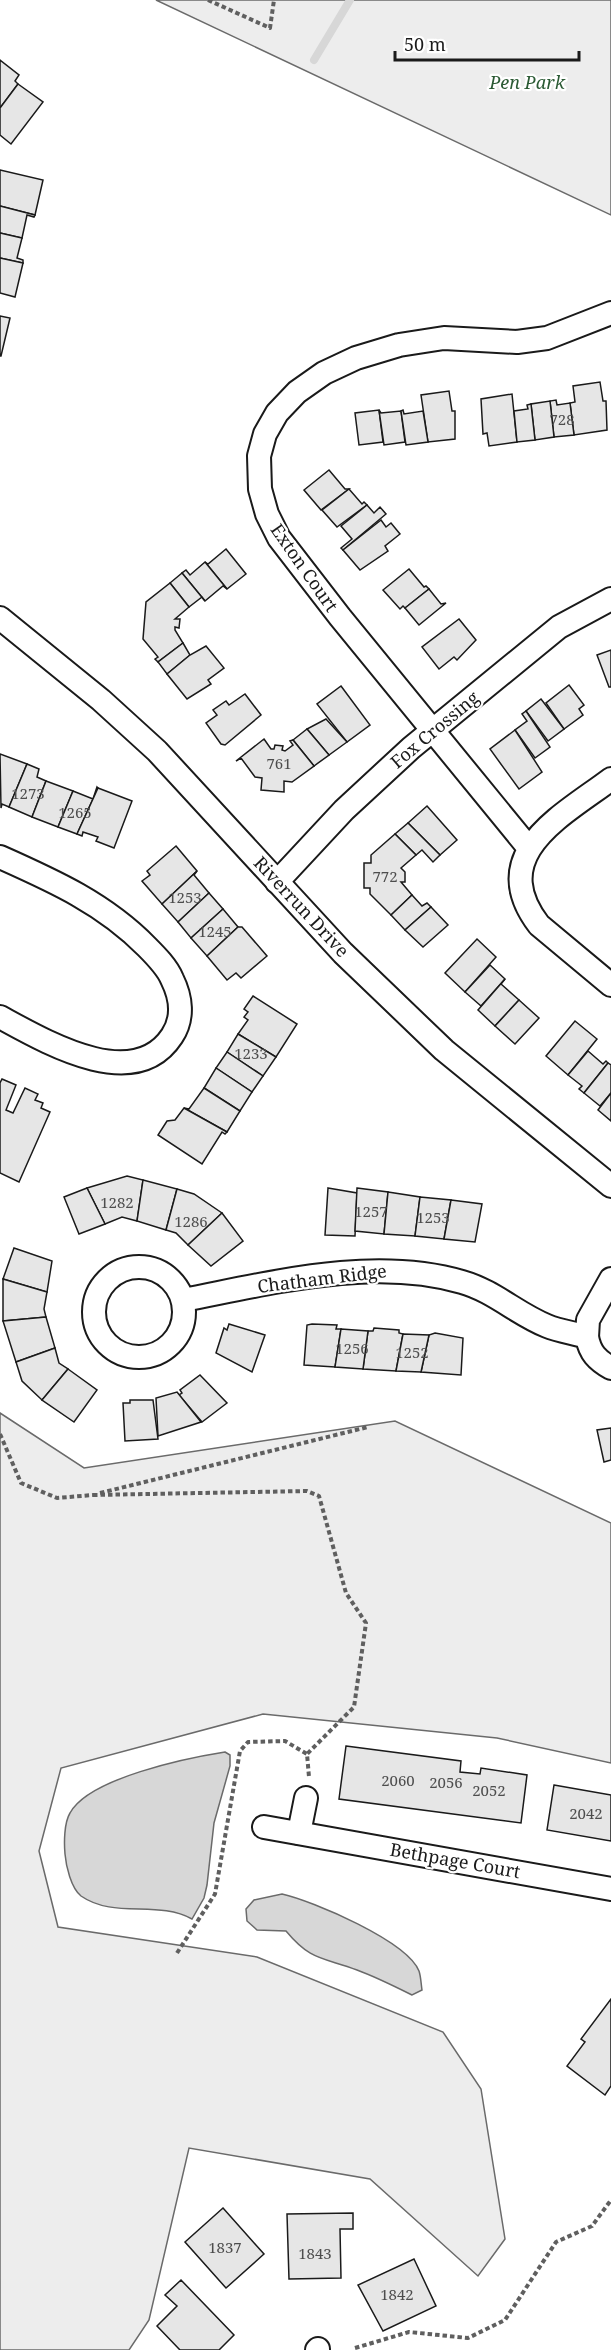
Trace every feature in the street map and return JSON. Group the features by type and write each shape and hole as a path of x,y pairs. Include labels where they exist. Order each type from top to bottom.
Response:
{"street":[{"name":"Exton Court","path":"528,847 432,731 279,538 267,514 258,475 259,456 265,434 277,414 297,392 324,373 356,358 399,345 444,338 517,342 547,338 611,313"},
{"name":"Fox Crossing","path":"277,882 344,810 432,731 559,627 611,599"},
{"name":"Riverrun Drive","path":"0,618 101,700 157,751 343,953 444,1050 611,1186"},
{"path":"611,778 538,833 528,847 520,875 522,894 539,925 611,985"},
{"path":"0,857 59,883 98,905 130,929 172,978 179,998 180,1014 175,1031 166,1046 154,1055 138,1062 117,1064 80,1053 31,1034 0,1017"},
{"path":"131,1267 148,1267 163,1274 175,1285 183,1300 184,1317 179,1333 169,1346 155,1354 138,1358 122,1354 108,1345 98,1332 94,1315 95,1299 109,1278 131,1267"},
{"name":"Chatham Ridge","path":"183,1300 361,1271 399,1270 464,1282 492,1293 546,1326 586,1337"},
{"path":"611,1279 588,1320 586,1337 589,1348 598,1360 611,1368"},
{"path":"299,1833 306,1798"},
{"name":"Bethpage Court","path":"264,1827 611,1889"}],"path":[{"path":"208,0 270,28 274,0"},
{"path":"93,1495 368,1427"},
{"path":"0,1434 21,1483 57,1498 93,1495 307,1491 319,1496 346,1593 366,1623 354,1707 307,1754 309,1779 306,1798"},
{"path":"177,1953 215,1894 240,1751 248,1742 285,1741 307,1754"},
{"path":"355,2348 409,2332 468,2338 505,2320 556,2242 592,2226 611,2200"}],"shaded area":[{"name":"Pen Park","path":"156,0 611,0 611,215"},
{"path":"0,1413 84,1468 395,1421 611,1523 611,1763 497,1738 263,1714 61,1768 39,1851 58,1927 257,1957 443,2032 481,2089 505,2239 478,2276 370,2179 189,2148 149,2320 129,2350 0,2350"},
{"path":"225,1752 230,1755 230,1766 214,1823 207,1885 204,1898 192,1919 179,1913 165,1911 107,1907 94,1903 77,1892 70,1876 65,1844 68,1817 81,1801 117,1780 140,1772 187,1759"},
{"path":"282,1894 315,1905 358,1924 397,1947 411,1959 419,1971 422,1990 412,1995 357,1970 310,1953 286,1931 257,1930 247,1921 246,1909 254,1900"}],"building":[{"path":"0,60 19,75 15,81 18,84 0,108"},
{"path":"18,84 43,102 11,144 0,135 0,108"},
{"path":"0,170 43,180 35,215 0,206"},
{"path":"0,206 35,215 34,217 27,215 22,238 0,233"},
{"path":"0,233 22,238 17,258 23,260 23,263 0,258"},
{"path":"0,258 23,263 15,297 0,293"},
{"path":"0,316 10,318 1,356 0,356"},
{"path":"600,382 603,401 606,401 607,430 574,435 570,403 575,402 573,386"},
{"path":"449,391 452,411 455,411 455,439 428,442 421,395"},
{"path":"512,394 517,442 489,446 487,433 483,434 481,399"},
{"path":"556,400 557,405 570,403 574,435 554,437 550,401"},
{"path":"550,401 554,437 535,440 531,404"},
{"path":"531,404 535,440 517,442 514,411 528,409 527,405"},
{"path":"379,410 383,442 359,445 355,413"},
{"path":"379,410 381,413 401,411 405,442 384,445"},
{"path":"403,410 404,414 423,411 428,442 406,445 401,411"},
{"path":"329,470 345,489 349,489 321,510 304,490"},
{"path":"349,489 362,504 364,502 367,505 337,527 322,510"},
{"path":"367,505 374,513 380,507 386,514 343,550 341,548 352,539 341,526"},
{"path":"381,520 386,527 391,523 400,534 385,546 388,551 360,570 343,550"},
{"path":"226,549 246,574 227,589 205,562 208,564"},
{"path":"205,562 227,589 223,586 205,601 182,573 186,570 190,575"},
{"path":"409,569 424,587 429,589 405,608 403,606 400,609 383,590"},
{"path":"182,573 202,597 189,607 170,583"},
{"path":"170,583 189,607 175,619 180,619 179,628 175,627 175,630 183,643 158,662 155,659 158,657 143,639 146,602"},
{"path":"429,589 441,604 446,603 419,625 405,608"},
{"path":"459,619 476,640 457,660 454,657 439,669 422,647"},
{"path":"183,643 190,655 167,674 158,662"},
{"path":"206,646 224,668 208,680 211,684 187,699 167,674 190,655"},
{"path":"611,650 611,687 609,687 597,655"},
{"path":"569,685 584,705 579,709 583,715 564,729 546,703"},
{"path":"341,686 370,725 347,742 317,704"},
{"path":"245,694 261,715 225,745 221,744 206,723 217,715 213,710 226,701 229,705"},
{"path":"541,699 564,729 548,741 526,711"},
{"path":"526,711 550,747 535,758 515,730 527,721 522,714"},
{"path":"326,719 347,742 329,755 307,729"},
{"path":"307,729 329,755 314,766 293,740"},
{"path":"515,730 542,772 519,789 490,749"},
{"path":"264,739 271,749 274,749 275,745 283,746 282,750 285,751 293,745 290,741 293,740 314,766 292,782 284,781 284,792 261,790 262,778 255,777 241,758 236,761"},
{"path":"0,754 27,764 9,807 2,804 1,808"},
{"path":"27,764 39,769 37,777 46,781 32,817 9,807"},
{"path":"46,781 73,791 58,827 32,817"},
{"path":"98,788 132,801 114,848 96,841 98,837 83,832 82,836 77,834"},
{"path":"73,791 93,799 77,834 58,827"},
{"path":"427,806 457,840 440,855 408,823"},
{"path":"408,823 440,855 433,862 422,850 416,855 395,834"},
{"path":"395,834 416,855 401,868 405,872 405,882 401,882 412,895 391,915 370,894 370,888 364,888 364,863 371,863 371,855"},
{"path":"176,846 197,871 162,904 142,881 150,875 147,871"},
{"path":"197,871 194,875 209,893 178,922 162,904"},
{"path":"209,893 223,909 191,938 178,922"},
{"path":"412,895 422,906 427,903 431,907 405,930 391,915"},
{"path":"431,907 448,925 423,947 405,930"},
{"path":"223,909 238,927 207,956 191,938"},
{"path":"238,927 242,927 267,956 241,978 236,973 227,980 207,956"},
{"path":"477,939 496,957 465,992 445,973"},
{"path":"490,965 505,979 481,1006 465,992"},
{"path":"505,979 501,984 519,1000 495,1026 478,1010"},
{"path":"253,996 297,1024 276,1057 238,1034 248,1020 244,1017 248,1012 244,1009"},
{"path":"519,1000 539,1018 515,1044 495,1026"},
{"path":"575,1021 597,1039 568,1075 546,1056"},
{"path":"238,1034 276,1057 263,1076 227,1052"},
{"path":"588,1051 603,1064 606,1061 608,1063 584,1093 579,1089 582,1086 568,1075"},
{"path":"227,1052 263,1076 252,1092 216,1068"},
{"path":"608,1063 611,1065 611,1093 600,1106 584,1093"},
{"path":"216,1068 252,1092 240,1111 204,1088"},
{"path":"2,1079 16,1085 6,1110 13,1113 25,1088 38,1094 35,1100 43,1103 41,1108 50,1112 19,1182 0,1173 0,1083"},
{"path":"204,1088 240,1111 227,1132 184,1108 189,1109"},
{"path":"611,1093 611,1121 598,1110"},
{"path":"184,1108 227,1132 225,1134 222,1132 202,1164 158,1135 167,1121 175,1120"},
{"path":"127,1176 143,1180 137,1221 122,1217 105,1224 87,1188"},
{"path":"143,1180 177,1189 166,1230 137,1221"},
{"path":"87,1188 105,1224 79,1234 64,1197"},
{"path":"328,1188 357,1193 355,1236 325,1235"},
{"path":"357,1188 388,1192 384,1234 355,1231"},
{"path":"177,1189 194,1194 222,1213 188,1245 176,1233 166,1230"},
{"path":"388,1192 420,1197 415,1236 384,1234"},
{"path":"420,1197 451,1200 444,1239 415,1236"},
{"path":"451,1200 482,1204 475,1242 444,1239"},
{"path":"222,1213 243,1241 211,1266 188,1245"},
{"path":"14,1248 52,1261 47,1292 3,1279"},
{"path":"3,1279 47,1292 44,1309 46,1317 3,1321"},
{"path":"46,1317 55,1348 16,1362 3,1321"},
{"path":"229,1324 265,1335 252,1372 216,1353 224,1328 227,1330"},
{"path":"307,1325 337,1325 336,1329 341,1329 335,1367 304,1365"},
{"path":"374,1328 399,1330 399,1333 403,1334 396,1371 363,1369 368,1331 373,1331"},
{"path":"341,1329 368,1331 363,1369 335,1367"},
{"path":"435,1333 463,1338 461,1375 421,1372 429,1335"},
{"path":"403,1334 429,1335 421,1372 396,1371"},
{"path":"55,1348 59,1363 68,1369 42,1400 22,1381 16,1362"},
{"path":"68,1369 97,1390 74,1422 42,1400"},
{"path":"200,1375 227,1403 202,1422 179,1395 182,1393 180,1390"},
{"path":"177,1392 201,1422 158,1436 156,1398"},
{"path":"130,1400 153,1400 158,1439 125,1441 123,1403 130,1403"},
{"path":"611,1428 611,1460 604,1462 597,1430"},
{"path":"346,1746 461,1761 460,1772 480,1774 481,1768 527,1775 521,1823 339,1799"},
{"path":"554,1785 611,1795 611,1841 547,1830"},
{"path":"611,1999 611,2086 605,2095 567,2066 585,2042 581,2039"},
{"path":"223,2208 264,2254 226,2288 185,2242"},
{"path":"353,2213 353,2229 340,2229 341,2278 289,2279 287,2214"},
{"path":"414,2259 436,2306 383,2331 358,2285"},
{"path":"181,2280 234,2335 219,2350 180,2350 157,2326 177,2306 165,2295"}],"waterway":[{"path":"314,60 350,0"}]}
